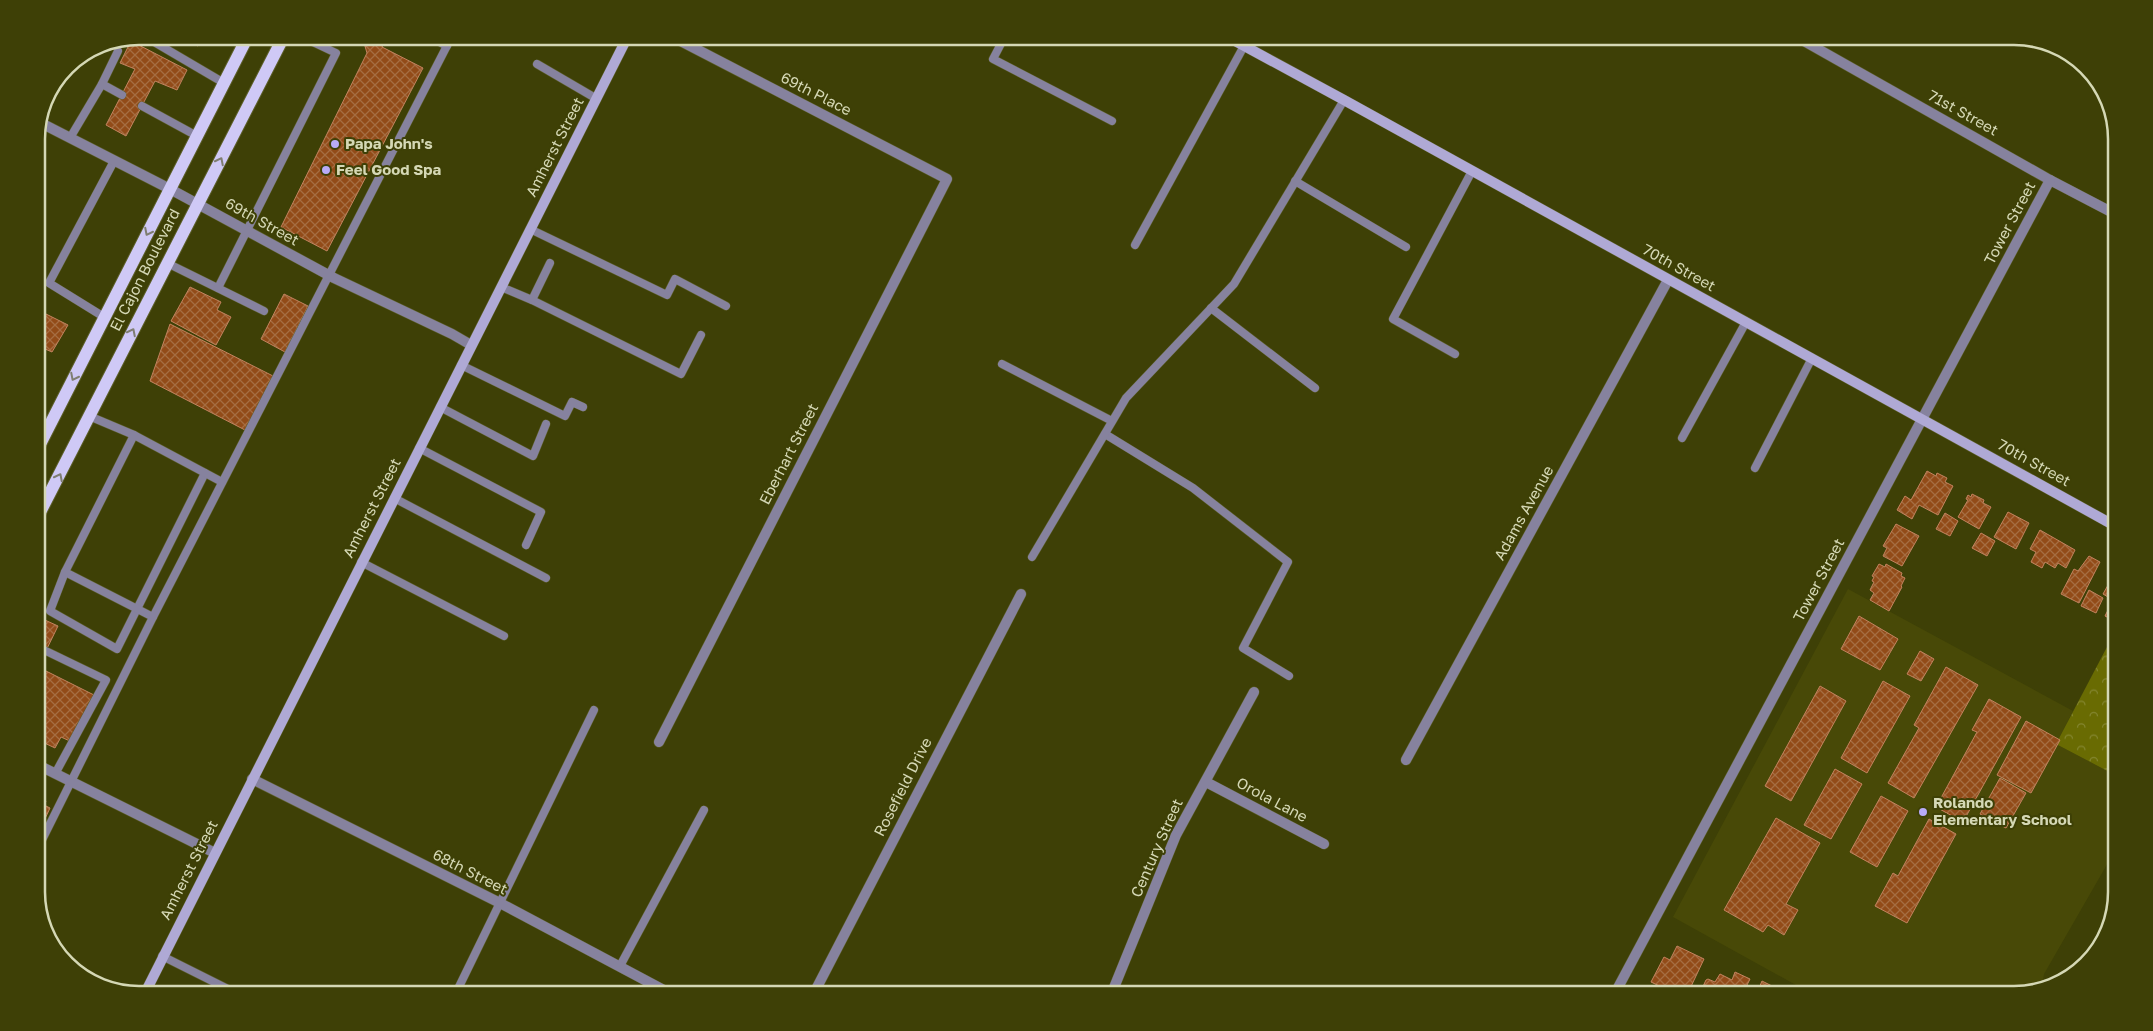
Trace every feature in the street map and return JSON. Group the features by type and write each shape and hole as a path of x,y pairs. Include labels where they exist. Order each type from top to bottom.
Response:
{"main road":[{"name":"El Cajon Boulevard","path":"45,435 243,45"},
{"name":"El Cajon Boulevard","path":"45,502 279,45"}],"street":[{"name":"Amherst Street","path":"148,986 623,45"},
{"name":"69th Place","path":"688,45 947,179"},
{"name":"71st Street","path":"1811,45 2050,180 2108,210"},
{"name":"70th Street","path":"1244,46 2108,522"},
{"name":"69th Street","path":"46,126 170,189 329,276 452,334 471,345"},
{"name":"Eberhart Street","path":"659,742 947,179"},
{"name":"Tower Street","path":"1619,986 2050,180"},
{"name":"Adams Avenue","path":"1406,760 1668,280"},
{"name":"Rosefield Drive","path":"817,986 1021,594"},
{"name":"Century Street","path":"1115,986 1176,835 1254,692"},
{"path":"45,769 215,853"},
{"name":"68th Street","path":"252,779 500,903 654,985"},
{"name":"Orola Lane","path":"1206,782 1324,844"}],"lane":[{"path":"160,45 224,82"},
{"path":"218,288 248,232 336,53 319,45"},
{"path":"1000,45 993,59 1112,121"},
{"path":"45,835 152,617 447,46"},
{"path":"1135,244 1244,46"},
{"path":"70,138 102,84 118,51"},
{"path":"537,64 596,99"},
{"path":"102,84 122,95"},
{"path":"1032,557 1126,398 1234,284 1344,100"},
{"path":"142,106 197,136"},
{"path":"104,317 49,283 114,161"},
{"path":"1454,354 1393,319 1472,171"},
{"path":"1295,181 1406,247"},
{"path":"530,229 667,294 675,279 726,306"},
{"path":"167,263 264,311"},
{"path":"532,300 550,263"},
{"path":"501,287 532,300 681,374 702,335"},
{"path":"1211,308 1315,388"},
{"path":"1682,438 1746,322"},
{"path":"1755,468 1812,358"},
{"path":"1002,364 1112,421"},
{"path":"461,365 565,416 572,402 584,407"},
{"path":"440,407 533,456 546,424"},
{"path":"89,416 134,435 222,482"},
{"path":"45,425 49,427"},
{"path":"1105,434 1193,488 1288,562 1243,648 1289,676"},
{"path":"134,435 65,572 50,611 117,649 205,474"},
{"path":"419,448 541,512 526,545"},
{"path":"394,498 546,578"},
{"path":"361,562 504,636"},
{"path":"65,572 152,617"},
{"path":"46,651 106,680 55,774"},
{"path":"459,986 594,710"},
{"path":"620,966 704,810"},
{"path":"162,956 222,986"}],"shaded area":[{"name":"Rolando Elementary School","path":"1848,589 2073,711 2056,744 2108,771 2108,863 2044,974 2043,981 2014,986 1798,986 1673,917"}],"green space":[{"path":"2108,645 2108,771 2056,744"}],"building":[{"path":"139,45 187,70 177,90 155,81 126,136 106,125 135,69 120,63 129,46"},
{"path":"365,45 383,45 382,47 423,68 327,251 281,227 367,53"},
{"path":"190,287 221,302 217,310 231,317 216,345 171,321"},
{"path":"284,294 308,306 285,352 261,339"},
{"path":"45,314 68,325 52,352 45,349"},
{"path":"170,324 273,376 245,430 150,381"},
{"path":"1927,471 1936,476 1937,473 1947,478 1945,482 1953,486 1938,515 1919,505 1912,519 1897,510 1905,496 1911,500"},
{"path":"1972,494 1984,500 1983,503 1991,507 1979,529 1958,517 1968,500 1966,499 1968,495 1971,497"},
{"path":"2008,512 2029,523 2016,549 1994,537"},
{"path":"1945,513 1958,521 1950,536 1936,529"},
{"path":"1896,524 1919,536 1902,566 1883,556 1887,548 1883,546"},
{"path":"2040,530 2075,550 2066,568 2058,563 2055,568 2045,562 2042,568 2031,562 2036,552 2030,549"},
{"path":"1981,533 1995,541 1987,556 1972,548"},
{"path":"2089,556 2100,562 2079,603 2061,594 2074,569 2078,571"},
{"path":"1879,564 1885,567 1886,564 1902,573 1901,576 1905,578 1889,611 1870,600 1874,593 1870,590 1874,582 1872,581 1874,577 1872,576"},
{"path":"2108,585 2108,597 2103,594"},
{"path":"2089,590 2103,598 2096,613 2081,606"},
{"path":"1859,616 1898,639 1880,670 1841,649"},
{"path":"45,620 58,626 45,653"},
{"path":"1920,651 1934,659 1921,681 1907,674"},
{"path":"1946,667 1978,685 1914,798 1888,783 1919,728 1914,725"},
{"path":"45,670 94,695 72,742 61,737 55,748 45,743"},
{"path":"1883,681 1910,696 1867,773 1841,758"},
{"path":"1820,686 1846,701 1791,801 1765,786"},
{"path":"1989,699 2021,717 1963,822 1936,807 1977,732 1972,730"},
{"path":"2026,721 2060,740 2031,793 1997,775"},
{"path":"1835,769 1862,784 1831,839 1804,825"},
{"path":"2000,778 2026,793 2006,828 1980,814"},
{"path":"1881,796 1908,811 1877,867 1850,852"},
{"path":"45,806 50,808 45,819"},
{"path":"1776,818 1820,843 1786,904 1798,910 1784,935 1768,925 1763,932 1724,910"},
{"path":"1929,819 1956,834 1907,923 1875,906 1893,873 1898,876"},
{"path":"1677,946 1704,959 1691,986 1659,986 1651,982 1664,957 1670,960"},
{"path":"1735,972 1750,979 1746,986 1703,986 1708,979 1715,982 1720,974 1732,980"},
{"path":"1762,981 1772,986 1760,986"}],"place":[{"name":"Papa John's","path":"335,144"},
{"name":"Feel Good Spa","path":"326,170"},
{"name":"Rolando Elementary School","path":"1923,812"}]}
